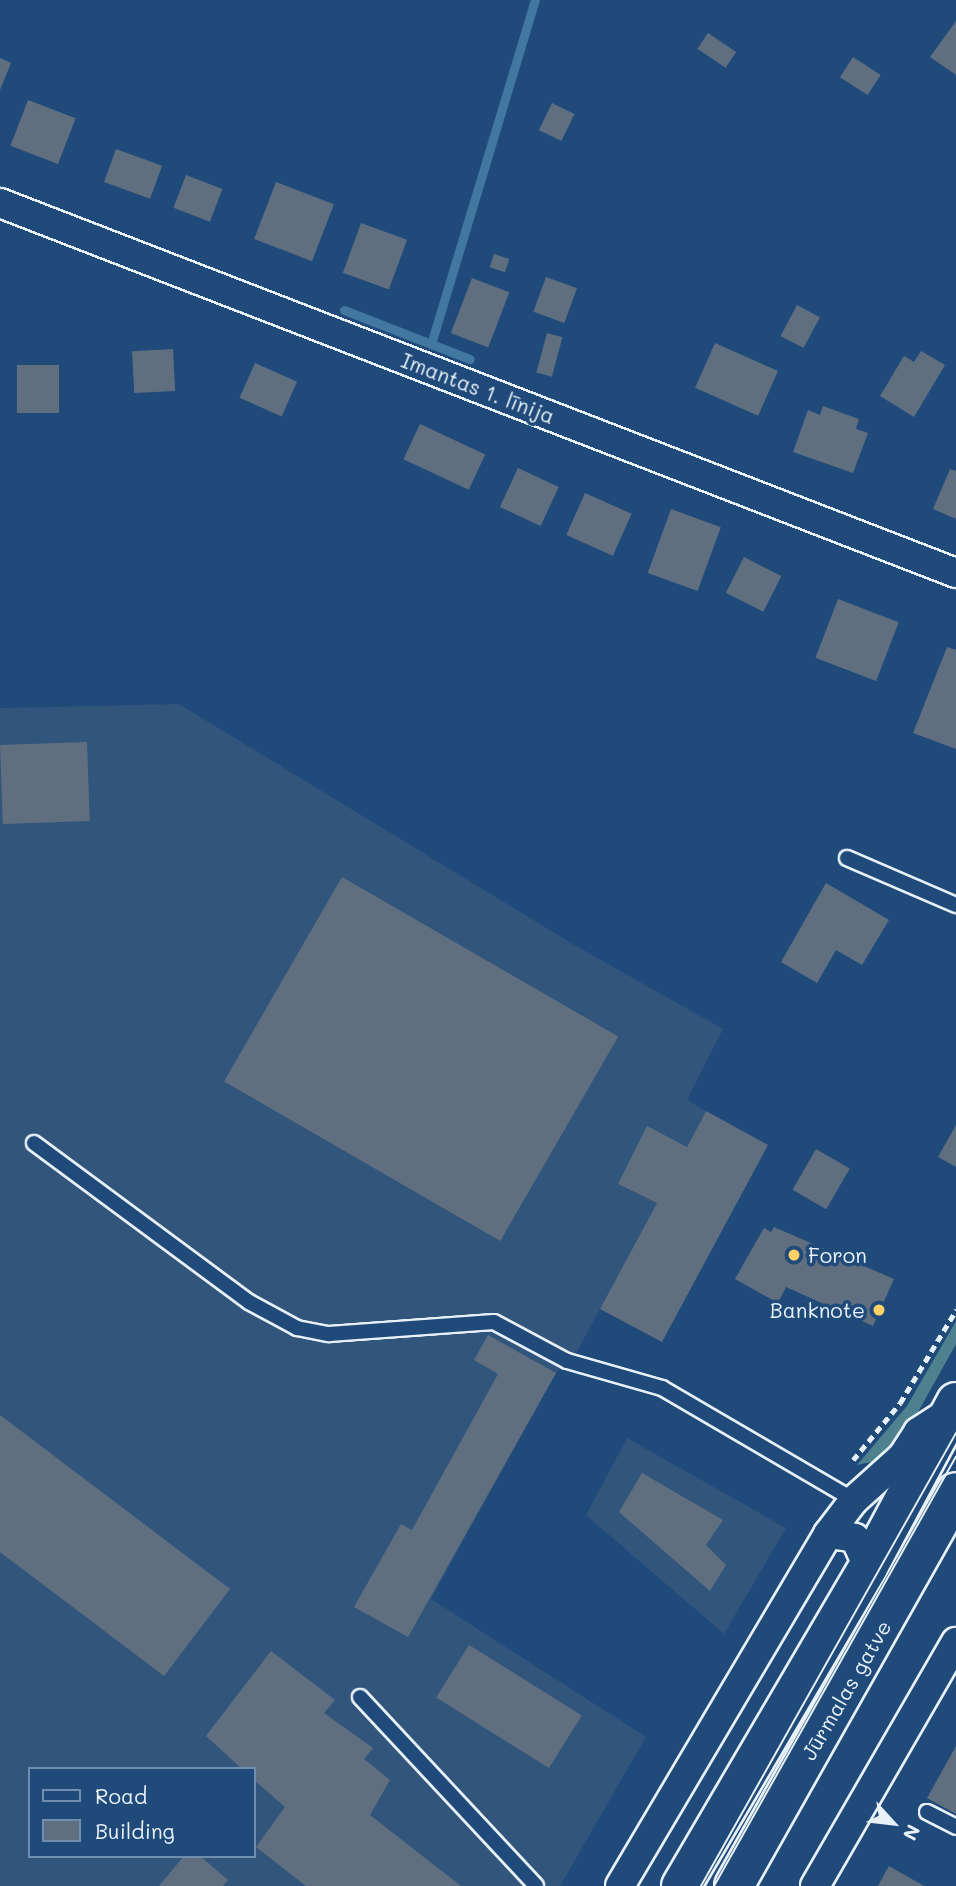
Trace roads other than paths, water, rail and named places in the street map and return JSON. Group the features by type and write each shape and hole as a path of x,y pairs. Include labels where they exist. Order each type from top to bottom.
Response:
{"main road":[{"path":"681,1886 868,1567 954,1406"},
{"name":"Jūrmalas gatve","path":"734,1886 956,1492"}],"street":[{"name":"Imantas 1. līnija","path":"0,203 956,573"},
{"path":"620,1886 828,1534 855,1500 902,1457 919,1432 954,1406"},
{"path":"828,1534 855,1538 868,1567"},
{"path":"815,1886 956,1642"}],"lane":[{"path":"847,858 956,905"},
{"path":"34,1143 249,1302 297,1328 329,1334 494,1322 568,1361 662,1388 855,1500"},
{"path":"360,1697 536,1886"},
{"path":"927,1812 956,1827"}],"waterway":[{"path":"431,344 535,0"},
{"path":"344,310 470,359"}],"tram line":[{"path":"701,1886 956,1433"},
{"path":"714,1886 956,1456"}],"place":[{"name":"Foron","path":"794,1255"},
{"name":"Banknote","path":"879,1310"}]}
